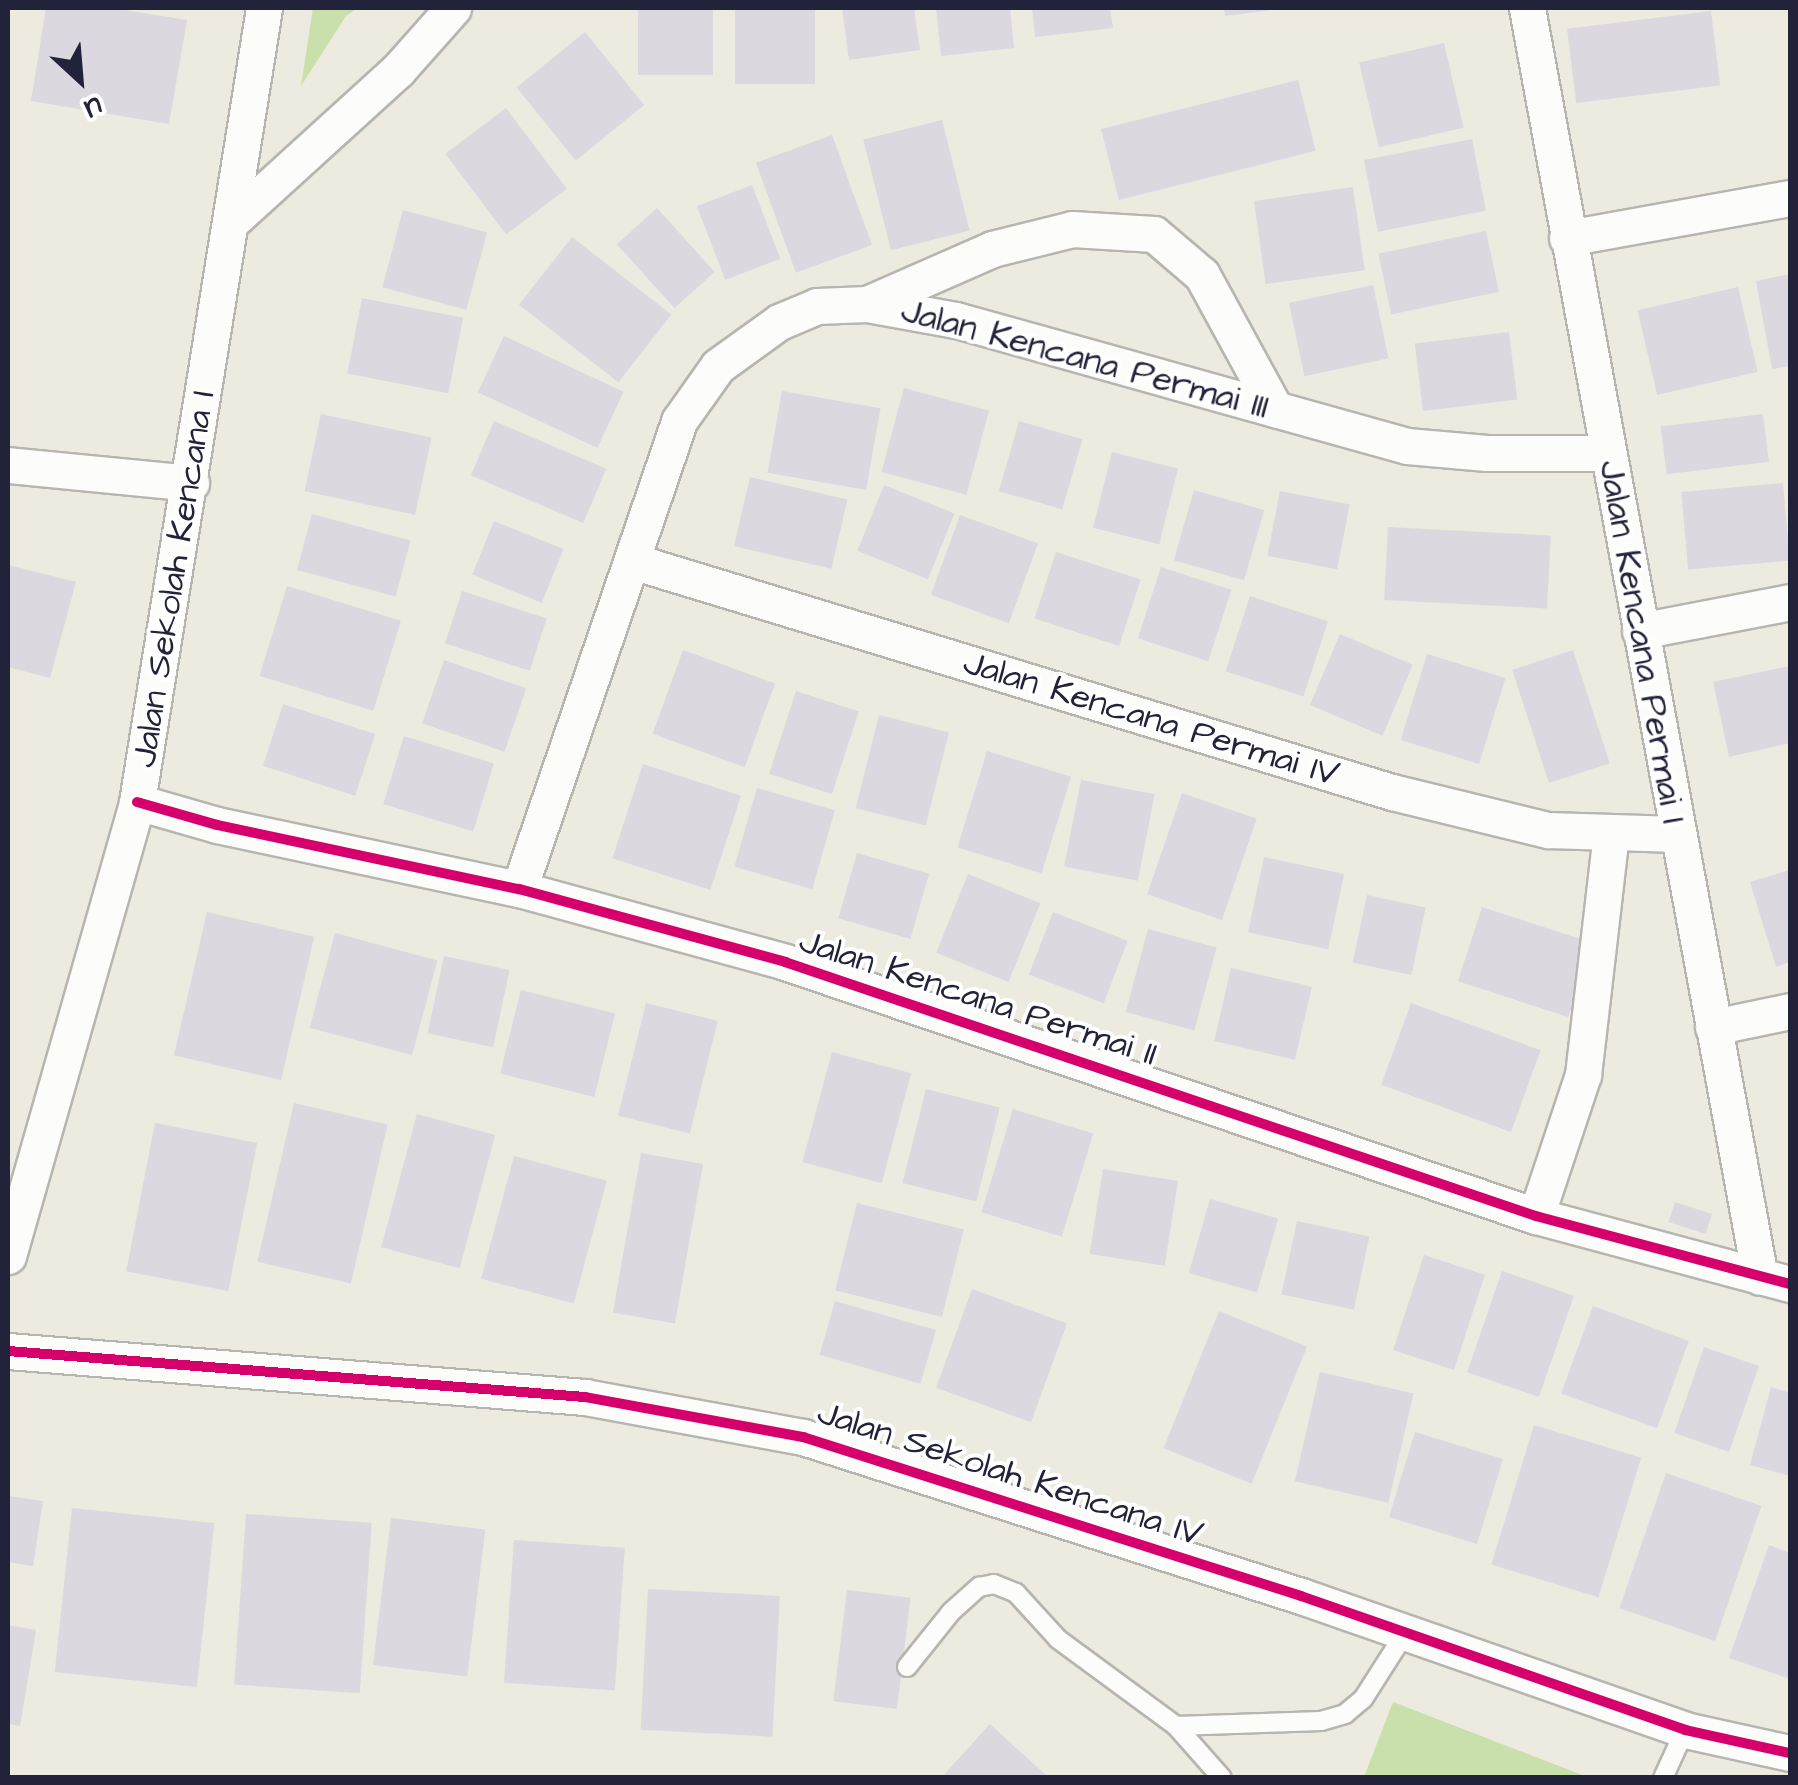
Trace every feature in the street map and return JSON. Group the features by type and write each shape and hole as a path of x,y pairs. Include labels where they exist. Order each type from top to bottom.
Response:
{"street":[{"name":"Jalan Sekolah Kencana I","path":"8,1256 137,802 264,8"},
{"path":"232,221 398,70 453,8"},
{"name":"Jalan Kencana Permai I","path":"1527,8 1713,1026 1775,1280"},
{"path":"1567,238 1790,198"},
{"path":"867,304 992,249 1072,229 1154,234 1202,275 1275,409"},
{"name":"Jalan Kencana Permai III","path":"519,889 679,420 718,366 791,317 816,306 867,304 956,320 1407,446 1486,453 1607,453"},
{"path":"8,466 191,483"},
{"name":"Jalan Kencana Permai IV","path":"632,561 1392,792 1548,830 1678,834"},
{"path":"1640,630 1790,602"},
{"name":"Jalan Kencana Permai II","path":"137,802 228,828 519,889 785,962 1536,1216 1775,1280"},
{"path":"1536,1216 1583,1075 1611,834"},
{"path":"1713,1026 1790,1011"},
{"name":"Jalan Sekolah Kencana IV","path":"8,1351 586,1398 696,1414 804,1437 1404,1632 1685,1730 1790,1752"}],"lane":[{"path":"908,1667 950,1612 980,1586 994,1584 1016,1592 1058,1639 1176,1726 1222,1778"},
{"path":"1176,1726 1321,1721 1344,1714 1363,1699 1404,1632"},
{"path":"1663,1778 1685,1730"}],"green space":[{"path":"313,8 358,8 346,16 301,86"},
{"path":"1393,1702 1585,1776 1364,1777"}],"building":[{"path":"46,8 112,8 187,20 169,124 31,101"},
{"path":"638,8 713,8 713,75 638,75"},
{"path":"735,8 815,8 815,84 735,84"},
{"path":"842,8 914,8 920,50 849,60"},
{"path":"936,8 1010,8 1014,48 941,56"},
{"path":"1032,8 1110,8 1113,28 1035,37"},
{"path":"1224,8 1272,8 1272,10 1225,16"},
{"path":"1711,11 1720,85 1576,103 1567,29"},
{"path":"585,32 644,105 576,160 517,87"},
{"path":"1444,43 1464,128 1379,147 1359,63"},
{"path":"1298,80 1316,151 1119,200 1101,129"},
{"path":"506,108 567,189 506,234 445,154"},
{"path":"942,120 970,231 891,250 863,140"},
{"path":"832,135 872,245 796,273 756,163"},
{"path":"1472,139 1486,211 1378,232 1364,160"},
{"path":"752,185 780,259 725,280 697,206"},
{"path":"1353,187 1365,270 1266,284 1254,201"},
{"path":"657,208 715,272 674,308 617,244"},
{"path":"403,210 487,233 466,310 382,287"},
{"path":"1486,231 1499,292 1391,315 1378,254"},
{"path":"572,237 671,315 618,382 519,305"},
{"path":"1790,274 1790,366 1772,369 1756,281"},
{"path":"1373,285 1389,358 1304,376 1289,303"},
{"path":"1738,287 1758,372 1657,395 1638,310"},
{"path":"362,298 463,318 448,393 347,374"},
{"path":"1509,332 1517,399 1423,411 1415,344"},
{"path":"504,336 624,392 597,448 478,392"},
{"path":"904,388 989,411 966,495 881,472"},
{"path":"782,391 880,408 866,490 768,473"},
{"path":"321,414 432,437 415,515 305,491"},
{"path":"1763,414 1769,462 1667,474 1661,427"},
{"path":"494,421 606,469 583,523 471,475"},
{"path":"1019,421 1082,439 1062,509 999,491"},
{"path":"1112,452 1178,468 1159,544 1093,528"},
{"path":"750,477 847,499 831,569 734,546"},
{"path":"1783,483 1790,561 1688,570 1681,492"},
{"path":"884,485 954,513 928,579 857,551"},
{"path":"1194,490 1264,510 1244,580 1174,560"},
{"path":"1280,491 1350,505 1337,569 1267,556"},
{"path":"312,514 411,540 396,596 297,570"},
{"path":"960,515 1038,543 1009,623 931,595"},
{"path":"494,521 564,549 542,603 472,575"},
{"path":"1388,527 1551,536 1547,608 1384,600"},
{"path":"1056,552 1141,580 1119,646 1034,619"},
{"path":"8,565 76,582 50,678 8,667"},
{"path":"1161,567 1231,590 1208,661 1138,638"},
{"path":"287,586 401,621 373,711 260,676"},
{"path":"462,591 547,619 530,671 445,643"},
{"path":"1250,596 1328,621 1304,696 1226,671"},
{"path":"1340,634 1413,665 1383,736 1310,705"},
{"path":"683,650 775,684 745,767 653,734"},
{"path":"1573,650 1610,763 1549,783 1512,670"},
{"path":"1427,654 1505,678 1479,764 1401,740"},
{"path":"444,660 526,688 504,752 422,723"},
{"path":"1790,666 1790,743 1729,757 1713,682"},
{"path":"796,691 859,711 832,794 769,774"},
{"path":"283,704 375,734 355,796 263,766"},
{"path":"879,715 949,732 926,826 856,808"},
{"path":"404,736 494,763 473,831 383,804"},
{"path":"987,751 1071,777 1042,873 957,848"},
{"path":"643,764 741,796 710,890 612,858"},
{"path":"1081,780 1155,794 1138,881 1064,866"},
{"path":"757,788 835,810 812,889 734,867"},
{"path":"1182,793 1257,819 1222,920 1147,894"},
{"path":"857,853 929,874 910,939 838,918"},
{"path":"1264,857 1344,874 1328,949 1248,932"},
{"path":"1790,870 1790,962 1776,967 1750,882"},
{"path":"968,874 1040,903 1008,982 936,953"},
{"path":"1367,895 1426,907 1411,975 1353,962"},
{"path":"1482,907 1592,943 1568,1017 1458,981"},
{"path":"207,912 314,937 281,1080 174,1055"},
{"path":"1053,912 1128,941 1104,1003 1029,975"},
{"path":"1148,929 1217,947 1194,1030 1126,1012"},
{"path":"335,933 437,960 412,1055 310,1028"},
{"path":"444,956 510,970 493,1047 428,1033"},
{"path":"1231,968 1312,987 1295,1060 1214,1041"},
{"path":"521,990 615,1013 594,1097 500,1073"},
{"path":"646,1003 718,1021 690,1133 618,1116"},
{"path":"1411,1003 1541,1050 1511,1132 1381,1085"},
{"path":"832,1052 911,1073 882,1183 802,1162"},
{"path":"926,1089 1000,1107 976,1202 903,1183"},
{"path":"294,1103 388,1125 351,1283 257,1262"},
{"path":"1013,1109 1093,1134 1062,1237 981,1212"},
{"path":"417,1114 495,1135 460,1268 381,1247"},
{"path":"155,1123 257,1143 228,1291 126,1271"},
{"path":"641,1153 703,1164 675,1323 613,1313"},
{"path":"514,1156 607,1181 574,1304 481,1279"},
{"path":"1103,1169 1178,1181 1165,1266 1090,1254"},
{"path":"1210,1199 1278,1219 1257,1293 1189,1273"},
{"path":"1675,1202 1712,1214 1706,1234 1669,1222"},
{"path":"857,1203 964,1230 942,1317 835,1290"},
{"path":"1297,1221 1369,1236 1354,1310 1281,1294"},
{"path":"1424,1255 1485,1275 1454,1370 1393,1350"},
{"path":"1502,1271 1574,1296 1539,1397 1467,1372"},
{"path":"972,1289 1067,1324 1031,1422 936,1388"},
{"path":"835,1301 936,1330 920,1384 820,1355"},
{"path":"1593,1306 1689,1341 1657,1428 1561,1393"},
{"path":"1219,1311 1307,1347 1252,1484 1164,1448"},
{"path":"1704,1347 1759,1366 1729,1452 1674,1433"},
{"path":"1320,1372 1414,1394 1388,1503 1295,1481"},
{"path":"1771,1387 1790,1393 1790,1476 1750,1465"},
{"path":"1534,1425 1641,1458 1598,1597 1491,1565"},
{"path":"1415,1432 1503,1459 1477,1544 1389,1517"},
{"path":"1666,1473 1761,1506 1715,1641 1619,1608"},
{"path":"8,1496 43,1501 33,1566 8,1562"},
{"path":"72,1508 214,1523 197,1687 55,1672"},
{"path":"246,1514 372,1523 360,1693 234,1685"},
{"path":"391,1518 485,1530 467,1676 373,1665"},
{"path":"514,1540 625,1548 615,1690 504,1683"},
{"path":"1769,1545 1790,1553 1790,1679 1729,1658"},
{"path":"648,1589 780,1596 772,1737 641,1730"},
{"path":"847,1590 911,1598 897,1709 833,1701"},
{"path":"8,1625 36,1630 20,1726 8,1724"},
{"path":"990,1724 1049,1778 941,1778"}],"cycle path":[{"path":"137,802 217,825 519,889 785,962 1536,1216 1790,1284"},
{"path":"8,1351 585,1397 803,1437 1301,1596 1685,1730 1790,1753"}]}
